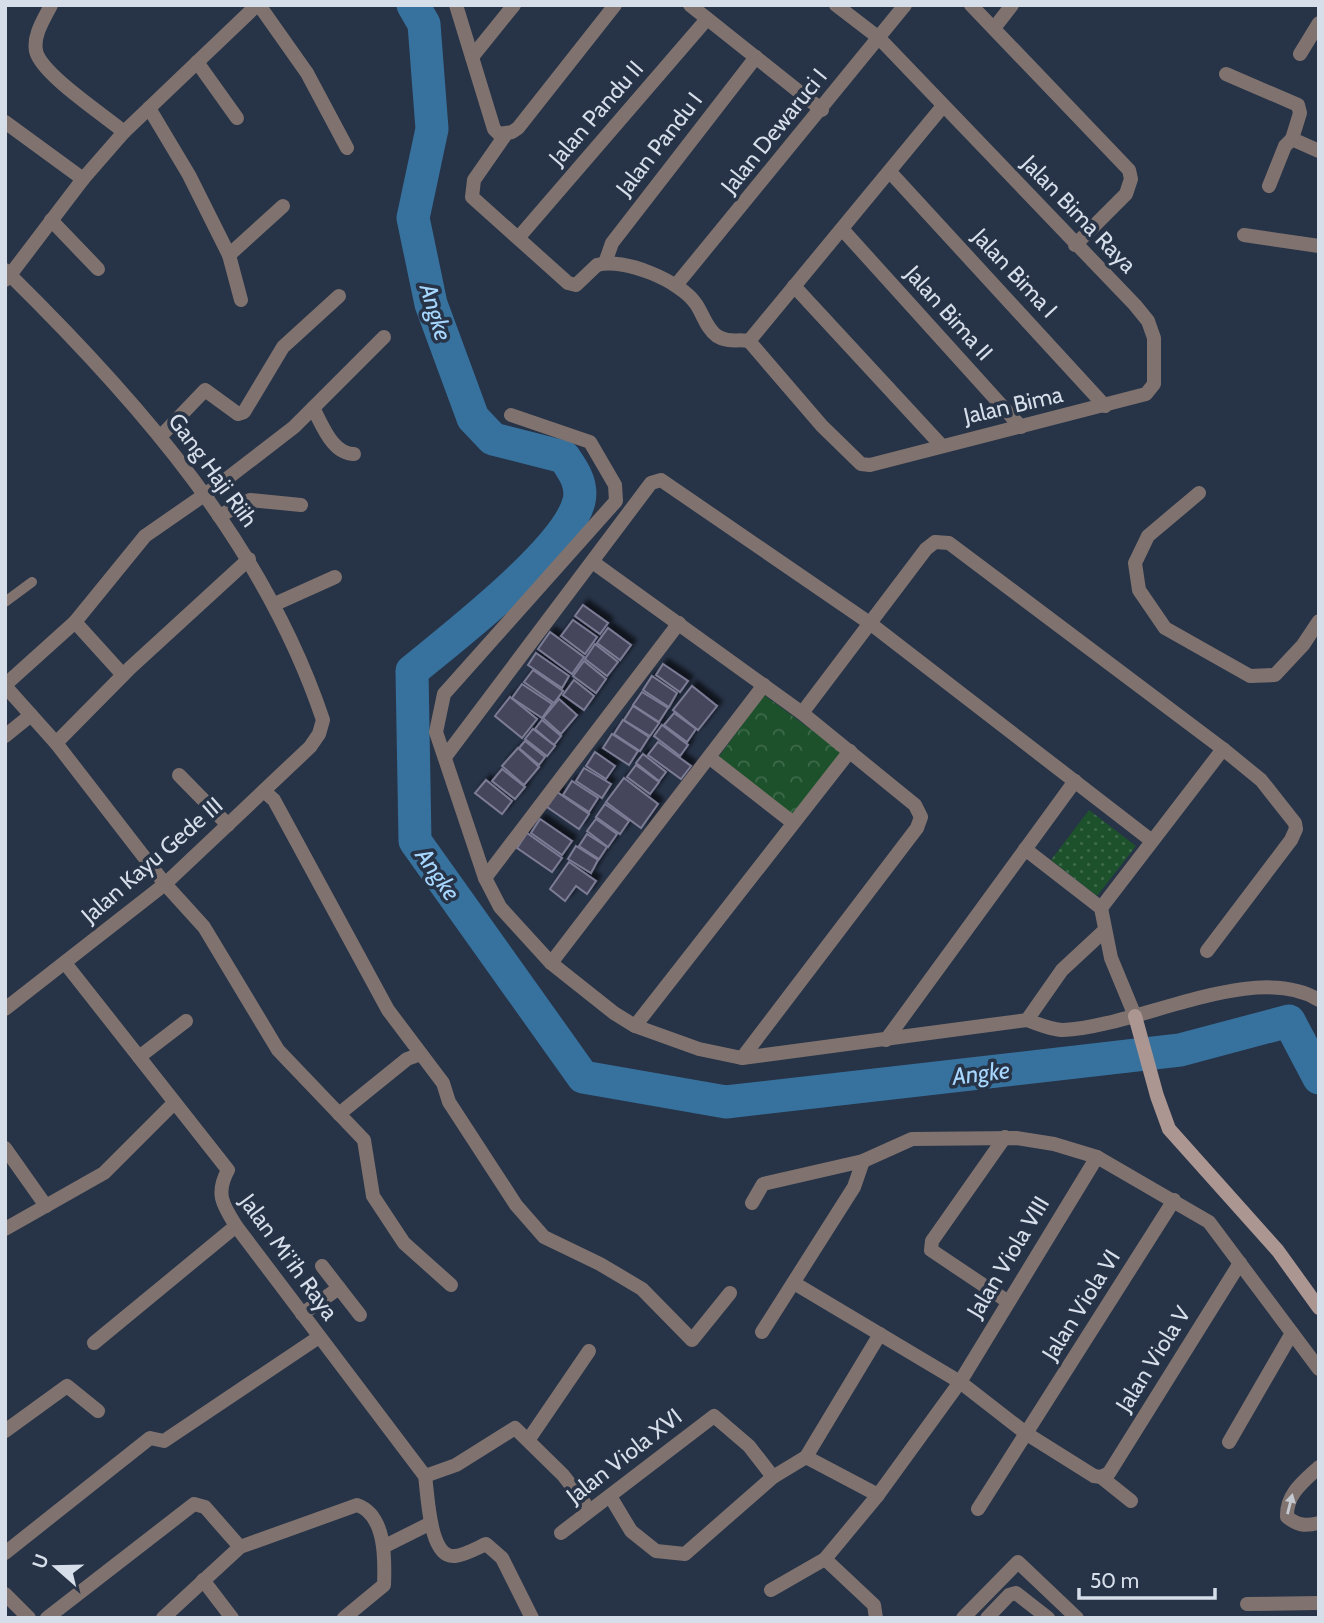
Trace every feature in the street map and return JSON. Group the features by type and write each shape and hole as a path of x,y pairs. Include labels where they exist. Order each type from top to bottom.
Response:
{"street":[{"path":"51,5 36,37 36,52 44,68 124,132"},
{"path":"7,275 124,132 258,5 307,73 347,148"},
{"path":"456,5 494,129 503,134"},
{"path":"472,57 514,5"},
{"path":"615,5 518,128 503,134 474,180 472,197 568,284 576,285 597,265 605,263 617,263 677,284 696,303 712,332 728,341 749,341 943,106"},
{"path":"690,5 822,110"},
{"name":"Jalan Bima Raya","path":"836,5 879,38 1148,321 1154,338 1155,367"},
{"name":"Jalan Dewaruci I","path":"677,284 822,110 905,5"},
{"path":"971,5 995,27 1129,170 1131,179 1126,194 1076,245"},
{"path":"995,27 1012,5"},
{"name":"Jalan Pandu II","path":"519,237 707,19"},
{"path":"1300,54 1319,23"},
{"name":"Jalan Pandu I","path":"605,263 612,243 756,57"},
{"path":"197,62 237,118"},
{"path":"1226,74 1298,104 1300,113 1293,139 1285,146 1269,186"},
{"path":"149,108 189,175 229,254 241,300"},
{"path":"5,122 83,179"},
{"path":"1293,139 1319,151"},
{"name":"Jalan Bima I","path":"890,172 1105,406"},
{"path":"229,254 284,206"},
{"path":"51,220 98,269"},
{"name":"Jalan Bima II","path":"842,229 1021,427"},
{"path":"1244,235 1319,246"},
{"name":"Gang Haji Riih","path":"7,275 138,407 249,559 275,604 315,697 323,720 319,734"},
{"path":"794,286 941,445"},
{"path":"161,436 205,390 238,414 244,412 283,348 339,296"},
{"path":"384,337 294,427 145,536 75,622 5,685 56,743 165,884 204,927 278,1050 364,1140 373,1196 404,1243 451,1285"},
{"name":"Jalan Bima","path":"749,341 822,426 861,464 870,465 1146,394 1154,384 1155,367"},
{"path":"313,408 334,444 346,454 354,454"},
{"path":"511,415 590,442 615,485 616,501 444,694 436,732 485,878 500,906 551,962 635,1026 699,1049 742,1058 1027,1020 1062,1030 1137,1021 1243,988 1287,986 1319,1000"},
{"path":"445,757 652,483 661,480 870,624 1152,841"},
{"path":"1199,493 1148,536 1135,563 1139,590 1165,628 1250,676 1275,675 1303,645 1319,621"},
{"path":"219,516 250,500 301,505"},
{"path":"802,713 926,549 935,542 949,543 1223,748 1261,780 1295,823 1296,830 1207,951"},
{"path":"56,743 123,675 249,559"},
{"path":"594,563 802,713 915,805 921,817 918,828 742,1058"},
{"path":"275,604 335,577"},
{"path":"75,622 123,675"},
{"path":"485,878 679,623"},
{"path":"551,962 764,685"},
{"path":"5,736 31,715"},
{"name":"Jalan Kayu Gede III","path":"5,1009 165,884 310,747 319,734"},
{"path":"1223,748 1101,908 1104,931 1111,958 1137,1021 1157,1096 1169,1129 1278,1251 1319,1308"},
{"path":"635,1026 850,751"},
{"path":"710,758 792,822"},
{"path":"179,775 228,825"},
{"path":"886,1040 1075,781"},
{"path":"264,791 274,800 388,1010 443,1083 449,1102 516,1205 544,1237 600,1264 642,1289 692,1340 730,1293"},
{"path":"1025,849 1101,908"},
{"path":"1027,1020 1062,970 1104,931"},
{"name":"Jalan Mi'ih Raya","path":"65,962 228,1170 220,1184 220,1201 236,1226 425,1476"},
{"path":"139,1058 187,1021"},
{"path":"339,1114 407,1059 421,1054"},
{"path":"5,1229 104,1173 174,1103"},
{"path":"1005,1137 932,1241 931,1250 1007,1301"},
{"path":"752,1203 763,1184 863,1161 912,1139 1005,1137 1054,1144 1097,1157 1209,1222 1319,1369"},
{"path":"5,1149 46,1206"},
{"name":"Jalan Viola VIII","path":"825,1559 878,1495 960,1382 1097,1157"},
{"path":"762,1332 854,1187 863,1161"},
{"name":"Jalan Viola VI","path":"978,1509 1174,1200"},
{"path":"94,1343 236,1226"},
{"name":"Jalan Viola V","path":"1101,1477 1109,1473 1240,1263"},
{"path":"322,1266 360,1315"},
{"path":"794,1283 960,1382 1027,1434 1094,1476 1101,1477 1131,1501"},
{"path":"302,1314 339,1288"},
{"path":"1229,1441 1292,1333"},
{"path":"610,1496 631,1531 656,1551 685,1554 773,1477 806,1457 880,1334"},
{"path":"5,1553 150,1438 164,1441 320,1337"},
{"path":"529,1439 589,1351"},
{"path":"5,1432 67,1386 98,1411"},
{"name":"Jalan Viola XVI","path":"561,1533 714,1416 749,1446 773,1477"},
{"path":"532,1618 502,1558 486,1544 456,1556 445,1555 439,1549 431,1523 425,1476 456,1465 513,1428 529,1439 584,1502"},
{"path":"806,1457 878,1495"},
{"path":"1319,1467 1293,1492 1287,1505 1287,1517 1304,1527 1319,1524"},
{"path":"47,1618 194,1504 205,1507 240,1547"},
{"path":"163,1618 240,1547 357,1505 370,1513 385,1546 384,1584 344,1618"},
{"path":"385,1546 431,1523"},
{"path":"771,1590 825,1559 874,1605 876,1618"},
{"path":"963,1618 1018,1562 1077,1618"},
{"path":"203,1580 232,1618"},
{"path":"987,1618 1012,1593 1024,1596 1048,1618"},
{"path":"5,1594 29,1618"},
{"path":"1247,1604 1319,1603"}],"lane":[{"path":"5,602 32,582"}],"green space":[{"path":"764,695 843,753 791,815 718,758"},
{"path":"1089,810 1136,846 1097,896 1051,860"}],"building":[{"path":"583,605 608,623 600,634 575,616"},
{"path":"573,620 597,637 585,654 561,636"},
{"path":"608,628 631,645 620,660 597,643"},
{"path":"550,632 584,657 572,674 538,649"},
{"path":"595,644 618,662 607,676 585,659"},
{"path":"536,653 569,676 562,688 528,665"},
{"path":"584,661 606,679 596,693 573,676"},
{"path":"663,664 688,681 680,692 656,675"},
{"path":"533,670 563,691 554,703 524,682"},
{"path":"652,676 677,693 669,707 643,690"},
{"path":"574,680 594,696 584,710 563,695"},
{"path":"522,684 552,704 542,718 512,698"},
{"path":"692,686 717,706 698,730 673,710"},
{"path":"642,692 668,708 659,722 633,705"},
{"path":"510,697 537,719 522,738 495,716"},
{"path":"559,699 577,715 561,734 543,718"},
{"path":"633,706 659,723 650,736 624,720"},
{"path":"674,713 696,729 687,742 664,725"},
{"path":"542,720 561,736 554,745 535,729"},
{"path":"623,720 649,737 640,751 614,734"},
{"path":"662,725 688,745 680,756 654,736"},
{"path":"533,729 555,746 547,756 525,739"},
{"path":"612,734 638,751 629,765 603,748"},
{"path":"525,741 545,757 539,765 519,748"},
{"path":"658,742 691,766 681,779 648,755"},
{"path":"518,748 539,767 524,785 502,766"},
{"path":"595,752 615,766 606,779 586,766"},
{"path":"643,754 666,772 659,781 636,763"},
{"path":"636,765 659,782 650,794 627,777"},
{"path":"584,768 611,784 602,798 576,781"},
{"path":"502,769 525,787 515,799 492,781"},
{"path":"624,778 658,804 641,828 606,802"},
{"path":"486,780 512,801 502,814 475,793"},
{"path":"572,781 598,798 589,812 563,795"},
{"path":"557,792 589,814 579,829 547,807"},
{"path":"605,804 629,821 620,834 596,817"},
{"path":"540,819 572,841 562,855 531,833"},
{"path":"596,819 617,834 608,847 587,831"},
{"path":"527,833 562,858 552,872 517,848"},
{"path":"587,834 607,847 599,859 579,846"},
{"path":"576,846 598,860 591,873 568,859"},
{"path":"569,862 596,881 587,894 576,886 565,901 550,889"}],"waterway":[{"name":"Angke","path":"413,5 424,24 432,129 413,218 431,304 473,418 493,439 564,457 580,489 579,501 570,521 532,567 480,615 412,671 415,841 583,1077 726,1102 1180,1050 1289,1021 1319,1078"}]}
